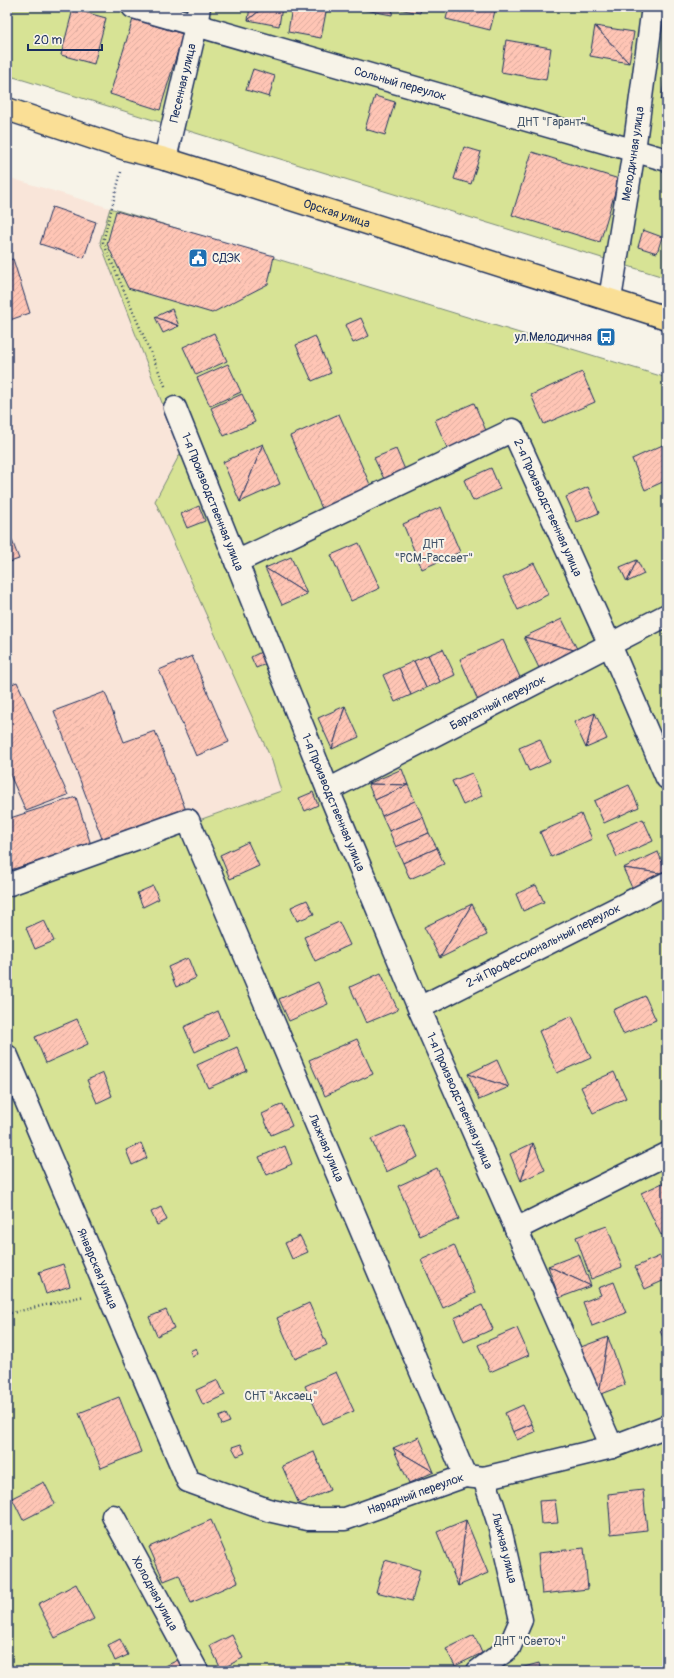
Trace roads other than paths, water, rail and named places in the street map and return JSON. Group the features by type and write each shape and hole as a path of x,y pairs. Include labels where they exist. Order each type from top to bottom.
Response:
{"main road":[{"name":"Орская улица","path":"7,109 126,150 164,159 667,318"}],"street":[{"name":"Сольный переулок","path":"134,7 197,16 667,160"},
{"name":"Мелодичная улица","path":"610,299 634,150 652,7"},
{"name":"Песенная улица","path":"164,159 197,16"},
{"name":"1-я Производственная улица","path":"175,408 328,790 419,1008 612,1447"},
{"name":"2-я Производственная улица","path":"236,562 513,430 610,645 667,778"},
{"name":"Бархатный переулок","path":"328,790 610,645 667,614"},
{"name":"Лыжная улица","path":"7,885 188,820 475,1477 499,1524 521,1620 509,1648 478,1671"},
{"name":"2-й Профессиональный переулок","path":"419,1008 667,884"},
{"name":"Январская улица","path":"7,1056 188,1481"},
{"path":"516,1229 667,1154"},
{"name":"Нарядный переулок","path":"188,1481 268,1510 308,1519 345,1519 475,1477 612,1447 667,1426"},
{"name":"Холодная улица","path":"113,1516 197,1671"}],"place":[{"name":"СДЭК","path":"198,258"},
{"name":"ул.Мелодичная","path":"606,337"}],"park label":[{"name":"ДНТ \"Гарант\"","path":"552,122"},
{"name":"ДНТ \"РСМ-Рассвет\"","path":"434,551"},
{"name":"СНТ \"Аксаец\"","path":"281,1396"},
{"name":"ДНТ \"Светоч\"","path":"530,1641"}]}
